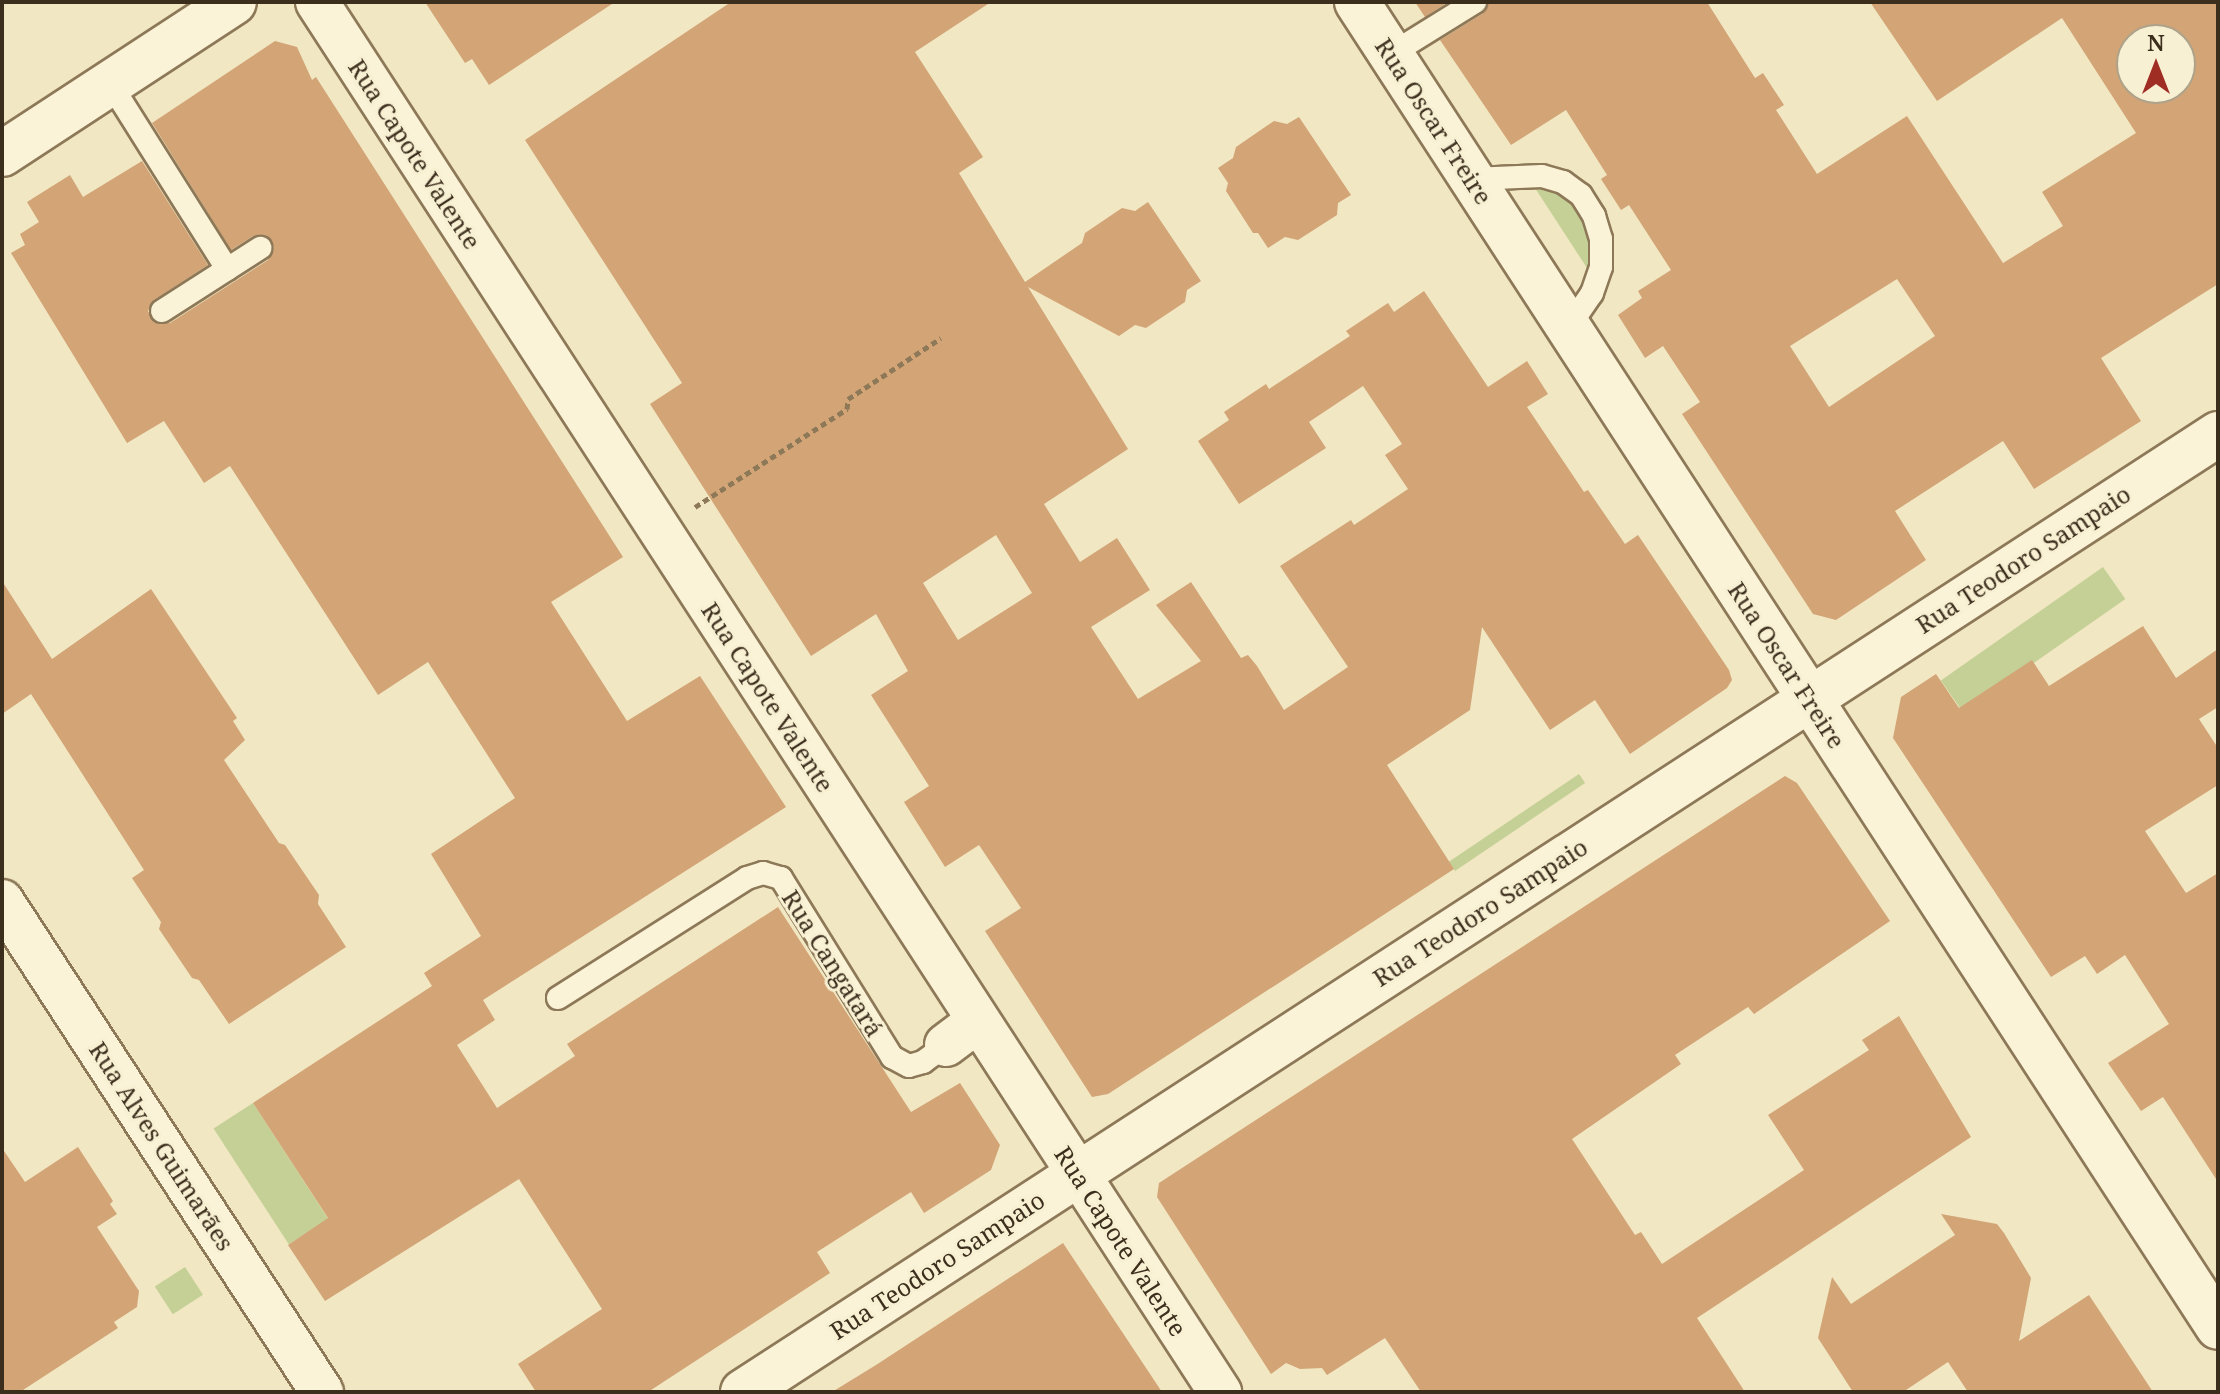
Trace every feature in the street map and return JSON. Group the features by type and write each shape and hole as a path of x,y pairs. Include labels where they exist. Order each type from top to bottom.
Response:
{"main road":[{"path":"2,154 234,2"},
{"name":"Rua Oscar Freire","path":"1357,2 2218,1327"},
{"name":"Rua Teodoro Sampaio","path":"743,1392 2218,434"}],"street":[{"name":"Rua Capote Valente","path":"317,2 962,1033 1078,1173 1220,1392"},
{"name":"Rua Alves Guimarães","path":"6,916 322,1392"}],"lane":[{"path":"1391,54 1475,2"},
{"path":"110,83 227,269"},
{"path":"1472,179 1542,176 1563,182 1581,195 1594,216 1601,239 1601,267 1592,293 1568,328"},
{"path":"162,311 260,248"},
{"name":"Rua Cangatará","path":"558,998 747,878 763,873 781,878 892,1057 909,1066 923,1062 962,1033"}],"path":[{"path":"684,514 847,409 848,399 941,338"}],"green space":[{"path":"1535,188 1560,191 1579,209 1590,233 1591,257 1587,268"},
{"path":"2103,567 2125,599 1963,713 1941,681"},
{"path":"1579,774 1585,783 1455,871 1449,862"},
{"path":"253,1103 328,1219 289,1244 214,1129"},
{"path":"185,1267 203,1295 173,1314 155,1287"}],"building":[{"path":"425,2 615,2 489,85 472,59 465,63"},
{"path":"731,2 991,2 915,52 983,157 959,173 1025,282 1082,243 1085,233 1122,208 1135,211 1148,202 1201,281 1187,290 1185,302 1146,328 1135,325 1119,336 1028,287 1128,449 1044,504 1080,562 1117,538 1150,590 1091,627 1138,699 1201,661 1156,605 1191,582 1241,658 1248,655 1284,710 1348,667 1280,566 1351,520 1354,525 1408,489 1385,455 1402,444 1363,386 1309,422 1326,448 1239,504 1198,441 1229,420 1224,412 1266,384 1269,389 1350,336 1346,331 1388,303 1394,312 1424,291 1488,387 1527,361 1548,394 1527,407 1584,492 1588,490 1625,544 1638,535 1729,670 1732,680 1727,688 1630,754 1595,700 1550,730 1482,627 1470,710 1387,765 1454,869 1108,1094 1092,1097 985,931 1021,908 979,845 945,867 904,802 929,786 871,695 908,671 876,614 811,656 650,404 682,383 525,140","holes":["996,535 1032,593 958,640 923,583"]},
{"path":"1415,2 1448,2 1425,17"},
{"path":"1489,2 1707,2 1755,78 1763,73 1784,105 1776,110 1817,174 1907,116 2003,263 2063,226 2042,192 2136,133 2117,104 2196,104 2196,24 2116,24 2116,102 2062,18 1937,101 1870,2 2218,2 2218,284 2101,358 2141,421 2034,489 2003,441 1895,511 1926,560 1836,620 1813,614 1682,414 1700,402 1663,346 1645,358 1618,315 1642,298 1638,291 1671,270 1629,205 1621,210 1601,179 1607,175 1566,110 1511,145 1440,40 1482,14","holes":["1897,279 1935,336 1829,407 1790,346"]},
{"path":"275,41 297,47 312,80 316,77 623,557 551,602 627,721 700,676 786,807 483,1000 495,1020 457,1045 497,1108 575,1056 567,1044 778,907 911,1112 960,1083 1000,1145 991,1170 924,1213 911,1192 817,1252 830,1273 648,1392 536,1392 518,1364 602,1309 519,1179 325,1301 288,1245 328,1218 253,1103 432,986 424,973 481,936 431,854 515,798 428,662 378,695 230,466 204,483 164,421 127,443 11,253 25,245 20,234 39,222 27,202 70,175 83,197 142,161 208,265 154,300 148,311 155,323 170,323 268,260 274,247 266,235 253,236 231,250 152,123"},
{"path":"1299,117 1351,195 1338,203 1337,215 1298,240 1285,237 1268,248 1258,233 1253,233 1226,191 1228,183 1218,168 1233,158 1236,147 1274,121 1287,124"},
{"path":"2,581 52,659 151,589 237,718 233,721 245,740 224,760 279,843 285,845 319,895 318,904 346,947 229,1024 199,980 192,978 159,929 161,922 132,878 144,870 31,694 2,714"},
{"path":"2143,626 2176,678 2218,649 2218,707 2199,719 2218,748 2218,785 2145,831 2186,893 2218,873 2218,1182 2163,1097 2141,1111 2108,1063 2169,1024 2125,955 2097,974 2085,956 2051,977 1893,738 1901,697 1936,674 1959,708 2032,660 2049,686"},
{"path":"1785,776 1797,783 1890,921 1754,1014 1748,1007 1675,1055 1681,1064 1572,1139 1635,1235 1641,1232 1662,1264 1804,1170 1768,1115 1869,1050 1862,1040 1899,1016 1971,1137 1697,1318 1745,1392 1421,1392 1385,1338 1327,1375 1322,1368 1300,1369 1286,1363 1271,1374 1157,1197 1159,1183"},
{"path":"78,1147 113,1201 110,1204 117,1214 97,1227 139,1291 137,1307 114,1322 118,1328 20,1392 2,1392 2,1148 25,1182"},
{"path":"1941,1214 1997,1224 2004,1233 2031,1278 2019,1341 2089,1295 2153,1392 1968,1392 1948,1362 1903,1392 1853,1392 1818,1338 1832,1277 1851,1304 1955,1235"},
{"path":"1063,1243 1162,1392 832,1392 876,1365"}]}
